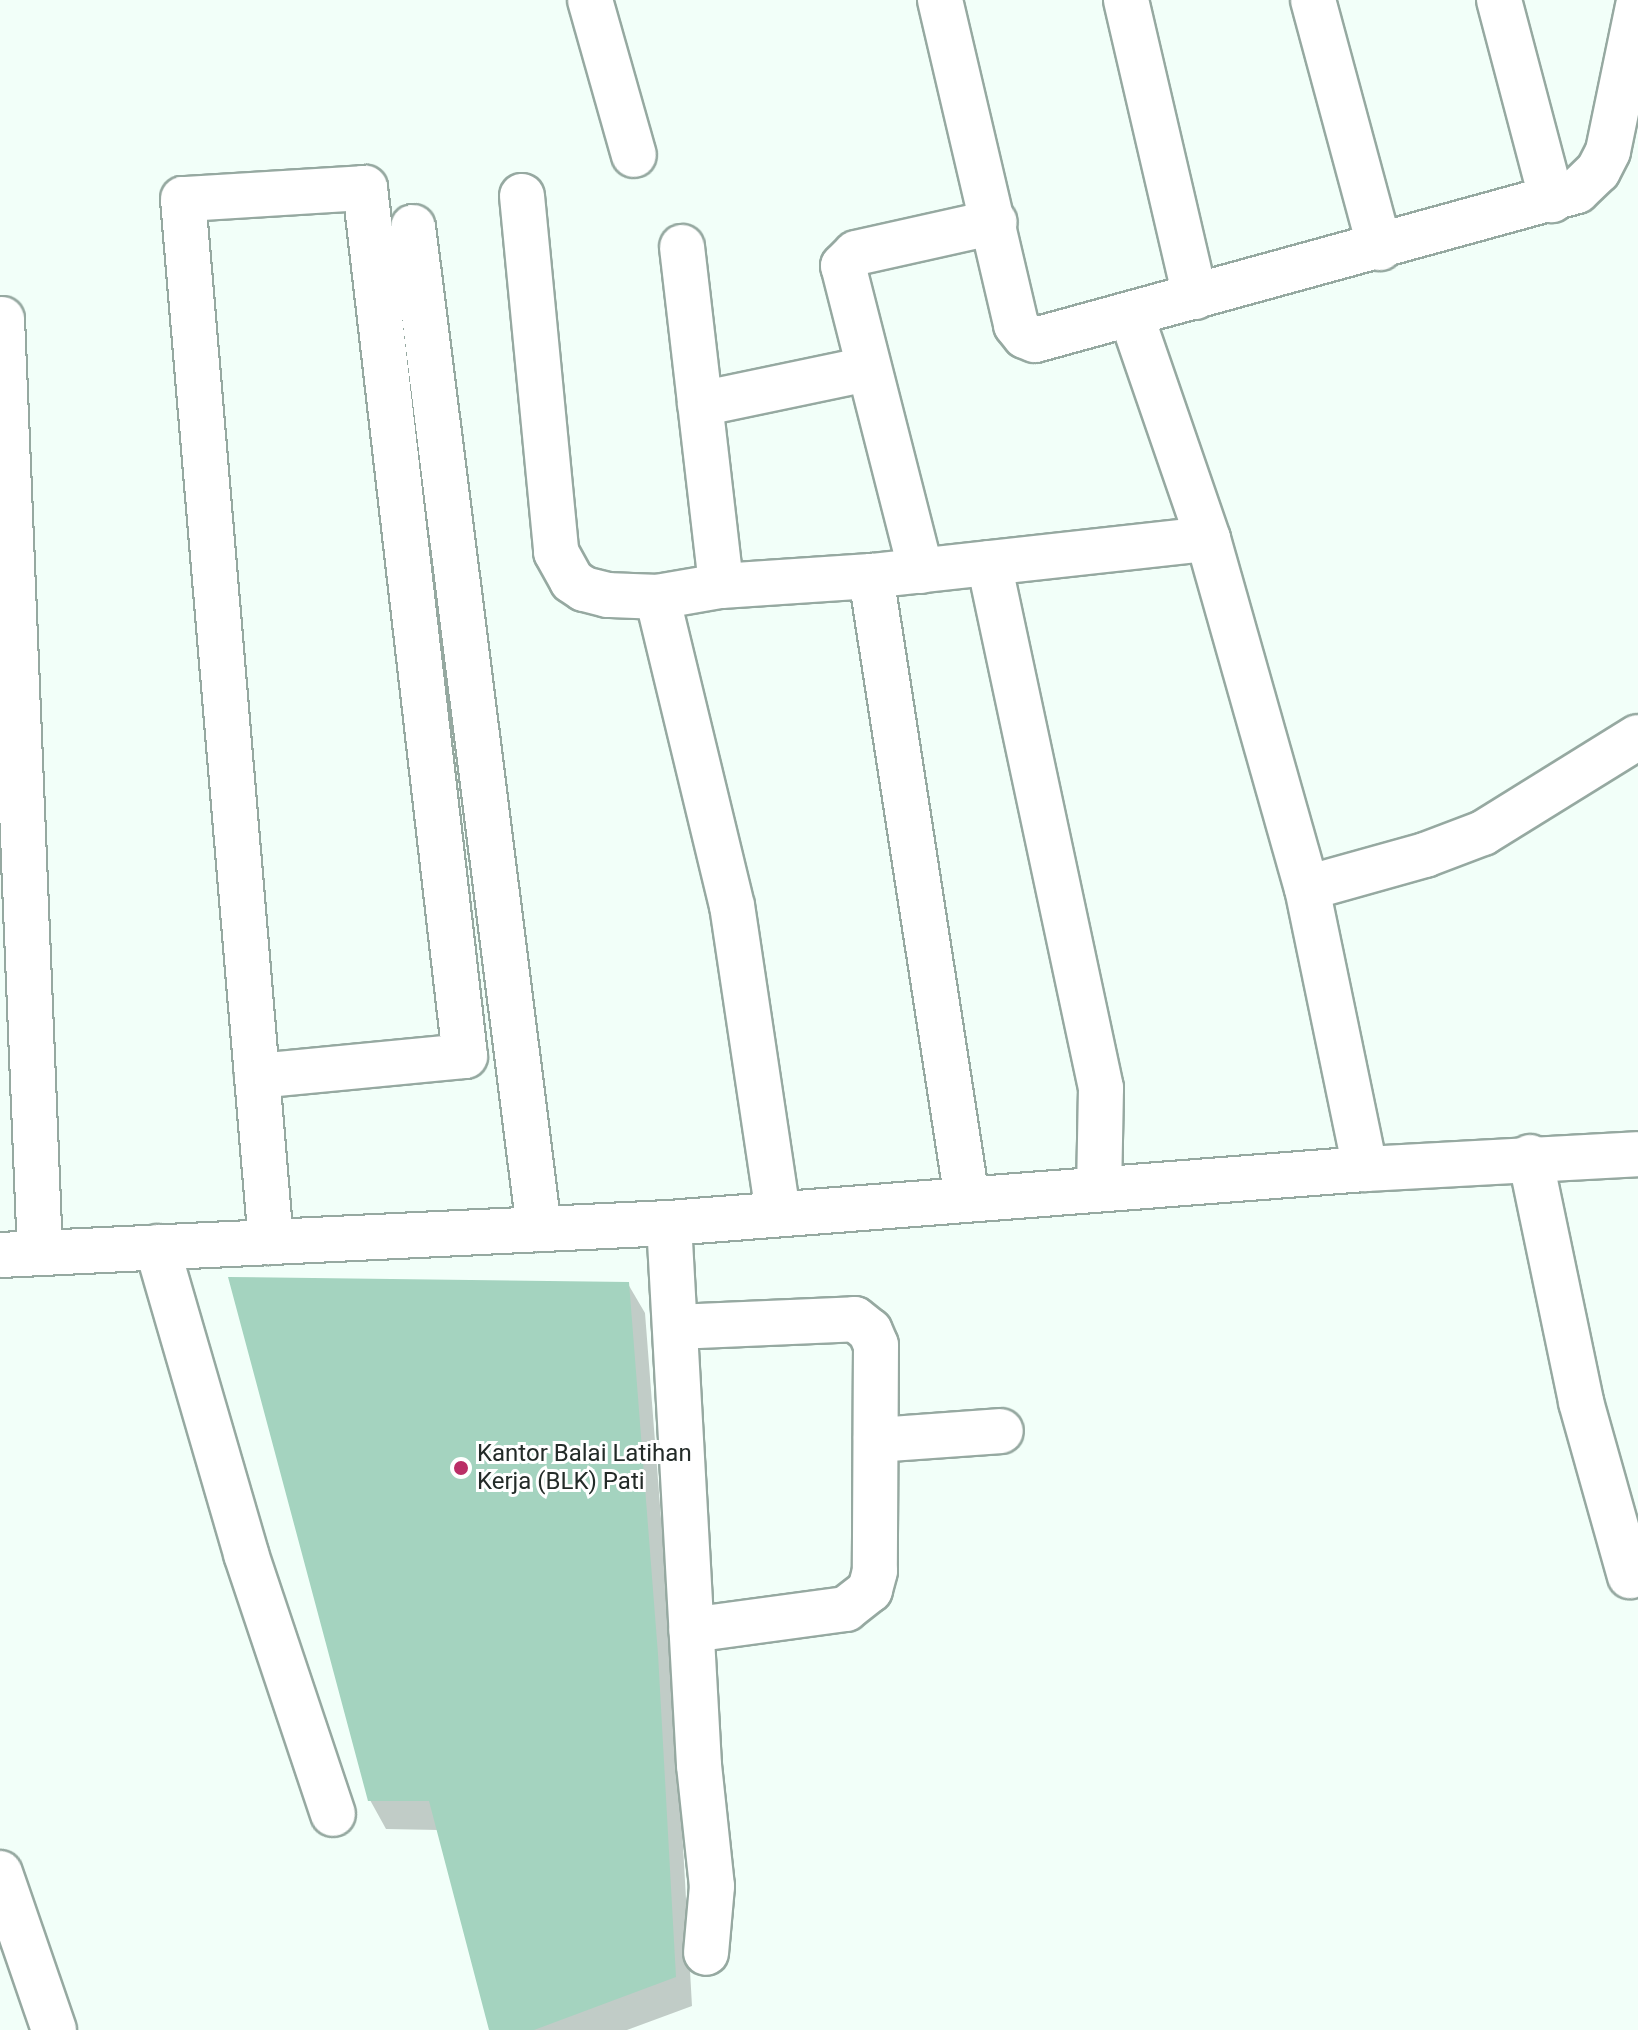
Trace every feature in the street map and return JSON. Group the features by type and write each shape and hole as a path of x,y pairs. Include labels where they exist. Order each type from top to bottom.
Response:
{"street":[{"path":"590,0 634,155"},
{"path":"940,0 995,222 1016,325 1025,336 1035,340 1552,200 1589,184 1623,145 1638,6"},
{"path":"1126,0 1195,297"},
{"path":"1313,0 1380,248"},
{"path":"1499,0 1552,200"},
{"path":"257,1076 465,1056 365,188 183,199 271,1242"},
{"path":"522,196 556,552 572,581 584,589 608,595 657,597 721,586 871,576 1208,539"},
{"path":"921,571 843,266 856,253 995,222"},
{"path":"413,227 539,1229"},
{"path":"682,247 721,586"},
{"path":"1131,315 1208,539 1307,888 1365,1169"},
{"path":"2,319 20,1254 669,1223 1530,1157 1638,1154"},
{"path":"700,404 868,369"},
{"path":"989,563 1101,1088 1099,1189"},
{"path":"871,576 967,1199"},
{"path":"657,597 732,906 778,1213"},
{"path":"1307,888 1458,844 1483,833 1638,737"},
{"path":"1530,1157 1581,1402 1630,1576"},
{"path":"669,1223 699,1765 712,1886 706,1953"},
{"path":"157,1247 246,1554 333,1814"},
{"path":"675,1327 855,1319 870,1331 876,1345 875,1571 870,1590 860,1601 846,1609 691,1630"},
{"path":"876,1440 1001,1431"},
{"path":"0,1873 54,2030"}],"building":[{"name":"Kantor Balai Latihan Kerja (BLK) Pati","path":"228,1277 629,1282 658,1654 676,1977 534,2030 489,2030 429,1801 368,1801"}],"place":[{"name":"Kantor Balai Latihan Kerja (BLK) Pati","path":"461,1468"}]}
